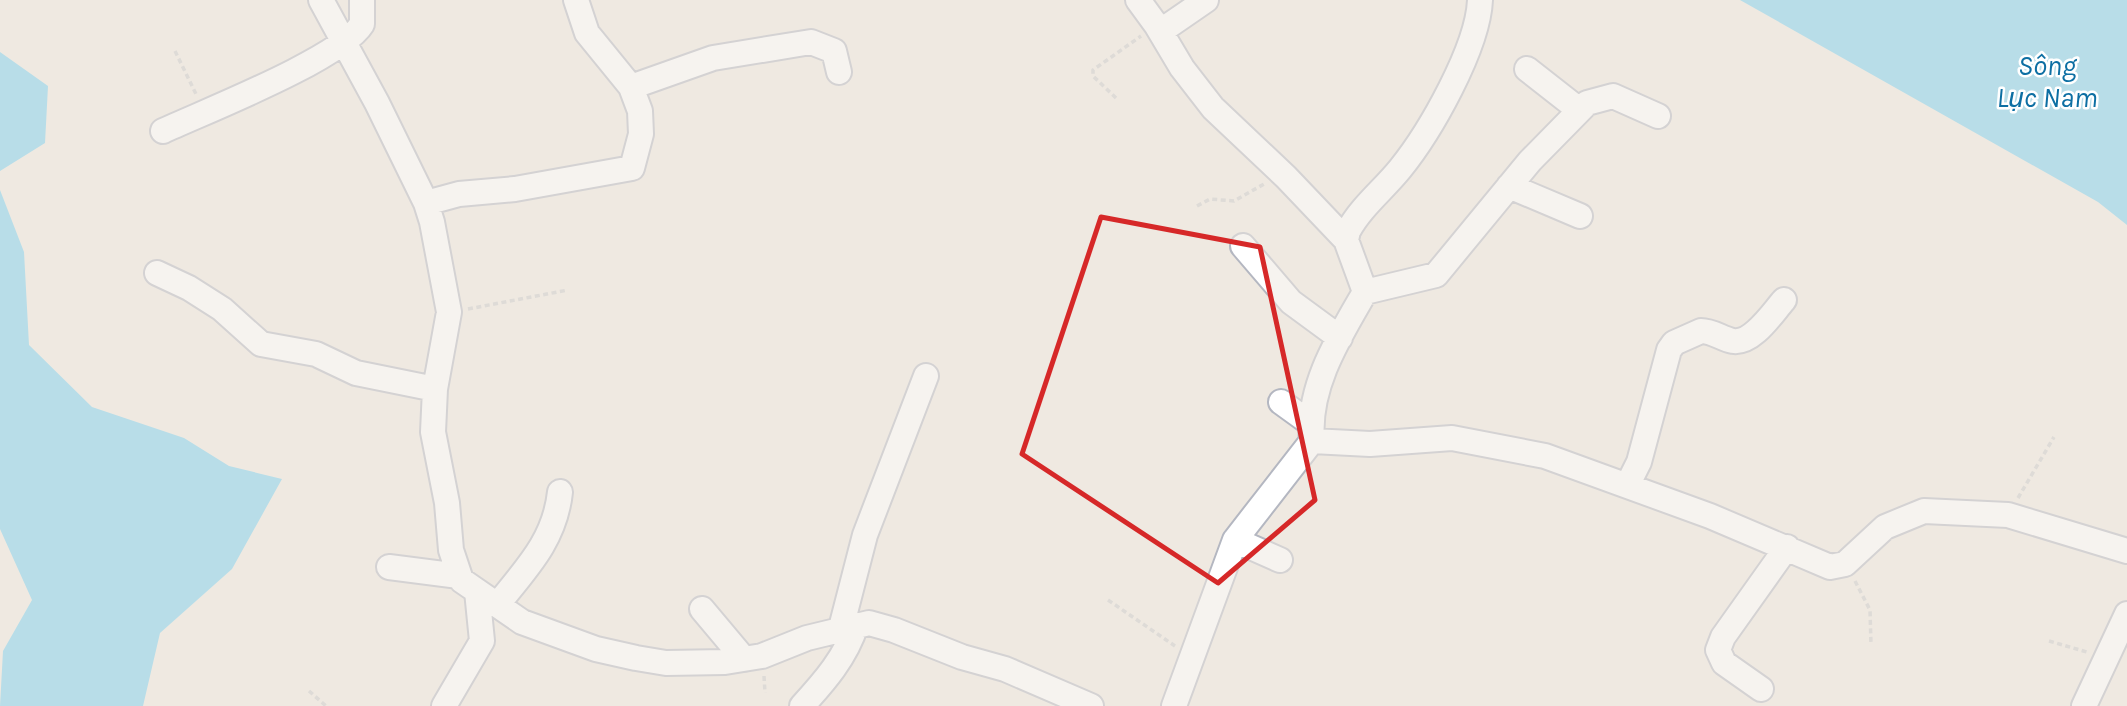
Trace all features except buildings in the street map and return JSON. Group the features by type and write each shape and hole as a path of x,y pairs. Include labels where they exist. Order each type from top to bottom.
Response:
{"street":[{"path":"163,131 288,74 345,42 362,24 362,0"},
{"path":"426,203 459,194 628,170 636,162 641,134 640,111 631,87 587,33 576,0"},
{"path":"1138,0 1159,28 1182,68 1213,108 1286,177 1346,240 1365,292"},
{"path":"1159,28 1206,0"},
{"path":"1346,240 1353,222 1402,167 1435,119 1468,43 1479,0"},
{"path":"330,6 345,42 426,203 449,312 435,389 433,432 447,503 451,550 468,584 482,641"},
{"path":"631,87 713,58 811,42 834,51 839,72"},
{"path":"1527,69 1578,109"},
{"path":"1174,706 1235,540 1311,432 1315,394 1340,338 1365,292 1436,275 1578,109 1596,98 1608,96 1658,116"},
{"path":"1509,187 1580,216"},
{"path":"1243,246 1291,302 1340,338"},
{"path":"158,273 189,288 222,309 261,344 316,354 356,373 435,389"},
{"path":"1628,484 1639,462 1669,351 1674,343 1701,331 1731,341 1743,340 1759,328 1784,300"},
{"path":"802,706 825,681 844,653 865,535 926,376"},
{"path":"1281,402 1311,432 1370,444 1468,440 1545,456 1628,484 1787,547 1823,565 1845,564 1885,527 1909,515 1932,511 2008,515 2127,551"},
{"path":"497,605 537,556 551,534 558,513 560,492"},
{"path":"1235,540 1280,560"},
{"path":"1761,689 1724,663 1718,650 1723,637 1787,547"},
{"path":"389,567 468,584 522,622 596,649 666,663 762,656 848,626 869,623 962,657 1005,669 1091,706"},
{"path":"702,609 744,659"},
{"path":"2084,706 2127,614"},
{"path":"443,706 482,641 522,622"}],"path":[{"path":"1116,98 1093,76 1093,70 1159,28"},
{"path":"175,51 205,111"},
{"path":"1197,206 1210,199 1234,201 1265,184 1286,177"},
{"path":"449,312 568,290"},
{"path":"2008,515 2054,437"},
{"path":"1845,564 1868,602 1871,645"},
{"path":"1108,600 1192,657"},
{"path":"2049,642 2106,657"},
{"path":"309,691 326,706"}],"highlighted area":[{"path":"1101,217 1260,247 1315,500 1218,583 1022,454"}],"water":[{"name":"Sông Lục Nam","path":"1740,0 2127,0 2127,225 2098,202"},
{"path":"0,52 48,86 45,143 0,171"},
{"path":"0,190 24,252 29,345 92,407 184,438 229,466 282,479 232,569 160,633 143,706 0,706 3,651 32,600 0,529"}]}
